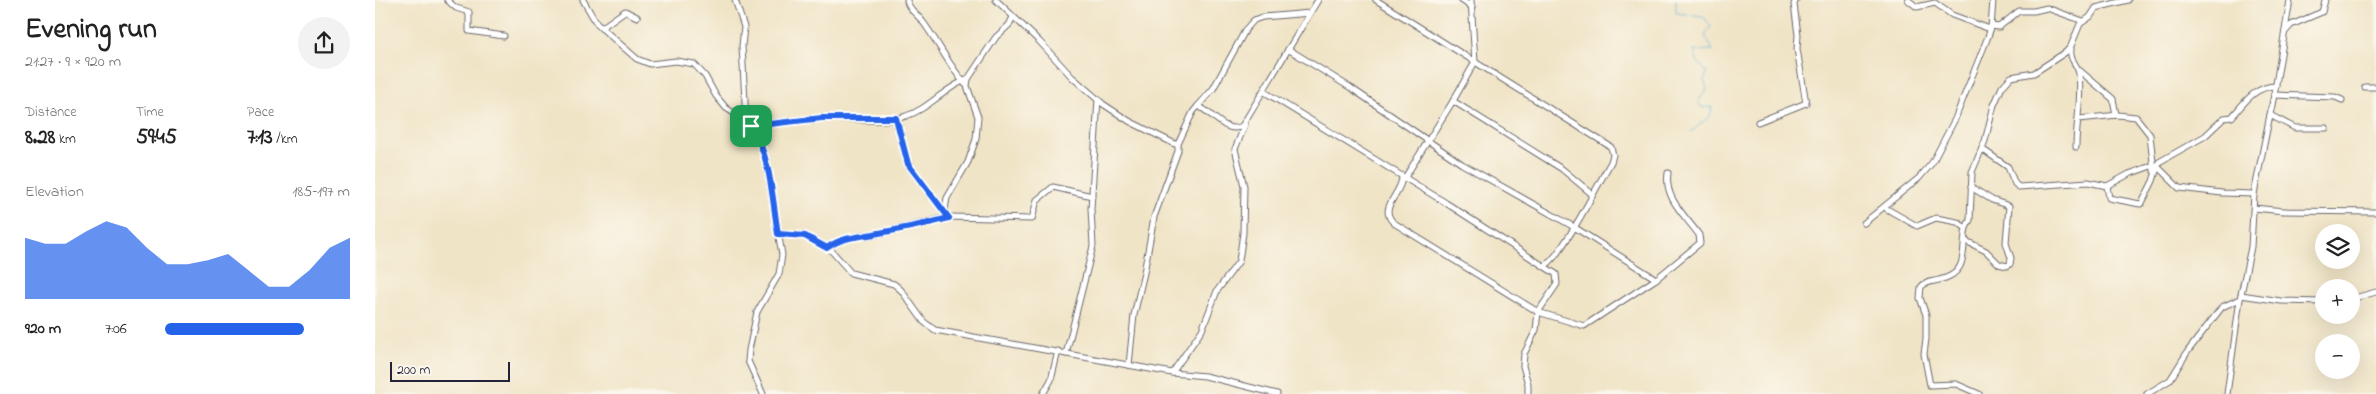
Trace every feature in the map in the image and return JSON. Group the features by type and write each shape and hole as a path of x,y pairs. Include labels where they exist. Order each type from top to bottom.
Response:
{"street":[{"path":"447,0 456,8 469,12 469,31 504,36"},
{"path":"583,0 601,28 644,62 649,64 684,61 694,64 705,76 709,87 727,108 746,120 759,138 766,160 782,255 782,267 757,312 749,350 748,361 763,394"},
{"path":"735,0 744,26 742,46 746,120"},
{"path":"906,0 965,80 978,118 976,139 968,162 947,198 944,212"},
{"path":"996,0 1072,77 1097,99 1129,121 1168,142 1178,144"},
{"path":"1172,373 1202,330 1217,291 1239,261 1243,233 1244,186 1235,149 1263,91 1319,0"},
{"path":"1375,0 1611,147 1613,159 1574,227 1553,259 1544,266"},
{"path":"1461,0 1472,7"},
{"path":"1471,0 1475,62 1453,101 1403,178 1400,188 1388,207 1390,220 1453,261 1538,312 1579,325 1588,325 1656,279 1700,241 1699,235 1670,196 1666,185 1668,173"},
{"path":"1908,0 1917,7 1935,4 1952,15 1991,28 2002,26 2019,11 2034,11 2044,8 2083,21"},
{"path":"1864,223 1919,178 1932,163 1955,119 1991,28 1993,0"},
{"path":"2116,115 2113,99 2078,70 2070,57 2071,46 2079,26 2093,14 2096,8 2128,0"},
{"path":"2227,394 2241,297 2251,247 2255,208 2254,194 2276,86 2290,0"},
{"path":"2285,33 2291,25 2322,12 2325,0"},
{"path":"1758,122 1806,103 1797,49 1798,35 1794,1"},
{"path":"601,28 625,11 637,17"},
{"path":"1129,365 1134,315 1157,205 1179,151 1178,144 1193,112 1213,90 1246,29 1254,20 1263,17 1310,13"},
{"path":"751,126 822,118 896,118 918,111 965,80 997,37 1009,25 1013,17"},
{"path":"1979,394 1956,384 1930,385 1924,354 1927,339 1926,315 1920,298 1921,287 1926,282 1947,278 1956,273 1964,258 1966,228 1970,220 1972,172 1982,149 1994,105 2007,80 2015,75 2034,73 2062,55 2071,46"},
{"path":"1288,50 1351,88 1462,164 1574,227 1656,279"},
{"path":"2076,147 2079,119 2078,70"},
{"path":"1982,149 2008,167 2015,184 2019,187 2088,182 2107,186 2129,174 2157,164 2205,136 2224,118 2232,117 2239,106 2253,93 2267,87 2276,86"},
{"path":"2365,87 2376,87"},
{"path":"1263,91 1446,203 1555,274 1557,284 1538,312 1536,330 1524,354 1523,366 1528,384 1528,394"},
{"path":"2274,95 2335,97 2342,100"},
{"path":"1067,354 1093,246 1092,196 1097,99"},
{"path":"1453,101 1562,169 1592,194"},
{"path":"1198,106 1209,112 1223,124 1232,128 1239,128 1246,123"},
{"path":"2079,119 2116,115 2136,117 2148,130 2157,164 2155,174 2141,204 2109,198 2107,186"},
{"path":"2270,115 2295,128 2326,128"},
{"path":"896,118 908,164 949,218"},
{"path":"2157,164 2179,188 2221,193 2254,194"},
{"path":"827,248 833,243 861,235 877,234 949,218 1032,219 1037,200 1053,187 1092,196"},
{"path":"1966,241 1986,251 1999,264 2007,266 2010,264 2011,258 2007,243 2009,206 1992,200 1971,187"},
{"path":"2255,208 2284,211 2376,212"},
{"path":"1887,209 1917,226 1936,218 1957,222 1966,228"},
{"path":"778,234 805,236 827,248 851,273 894,284 901,290 924,322 935,330 1172,373 1205,376 1277,394"},
{"path":"2360,296 2376,292"},
{"path":"2147,394 2170,380 2188,351 2222,307 2241,297 2315,302"},
{"path":"1043,394 1051,380 1058,351"}],"waterway":[{"path":"1676,0 1676,13 1703,16 1711,26 1705,36 1713,50 1694,51 1697,61 1707,73 1704,80 1707,89 1698,102 1701,107 1712,107 1710,116 1691,132"}],"route":[{"path":"822,118 858,120 896,118 908,164 944,212 945,216 949,218 877,234 861,235 833,243 827,248 805,236 778,234 766,160 759,138 751,126 822,118"}]}
